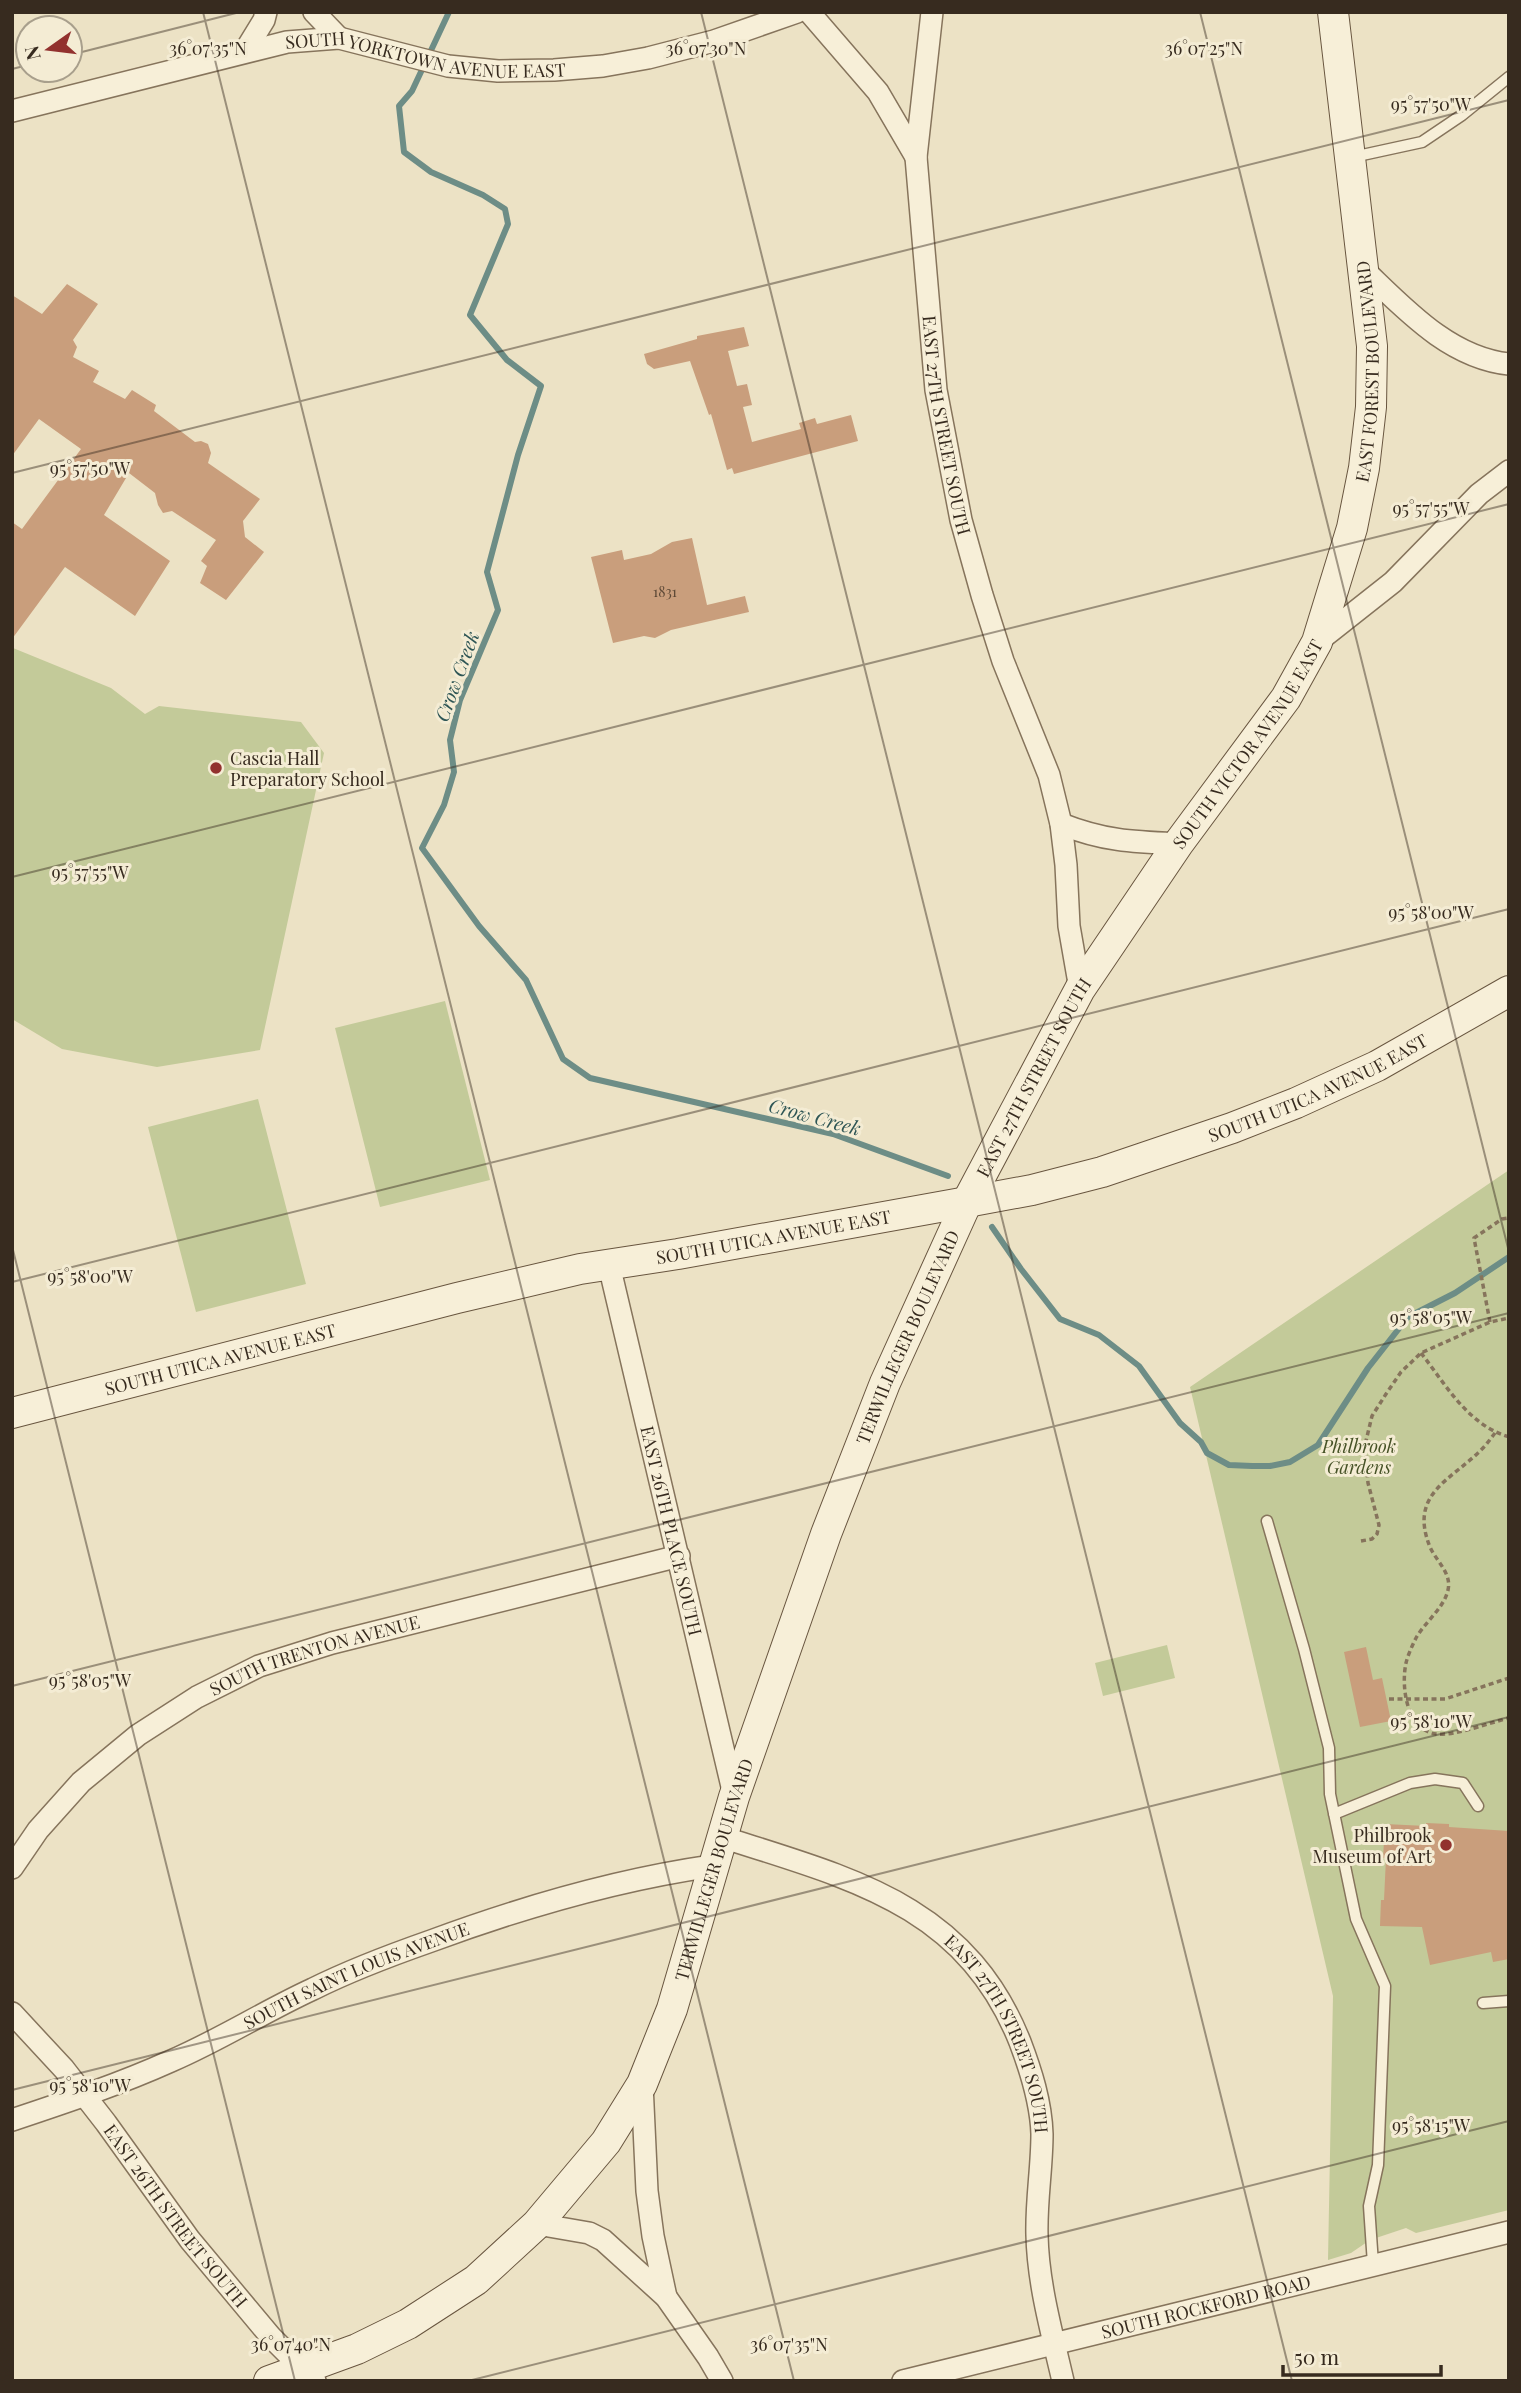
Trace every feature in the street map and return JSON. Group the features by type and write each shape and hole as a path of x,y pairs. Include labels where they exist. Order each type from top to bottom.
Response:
{"street":[{"path":"245,51 266,12"},
{"path":"314,12 339,37"},
{"name":"SOUTH YORKTOWN AVENUE EAST","path":"12,111 287,42 339,37 448,66 498,71 603,66 714,41 797,12"},
{"path":"809,12 878,92 916,157"},
{"name":"EAST 27TH STREET SOUTH","path":"932,12 916,157 936,390 961,520 1003,661 1049,775 1061,824 1069,926 1080,989 967,1202"},
{"name":"EAST FOREST BOULEVARD","path":"1317,642 1352,528 1364,468 1371,407 1371,346 1333,12"},
{"path":"1363,269 1418,320 1447,342 1475,355 1509,364"},
{"name":"SOUTH VICTOR AVENUE EAST","path":"1080,989 1178,844 1286,698 1317,642 1393,582 1479,494 1509,471"},
{"path":"1061,824 1089,835 1119,841 1178,844"},
{"name":"SOUTH UTICA AVENUE EAST","path":"12,1413 457,1298 580,1269 1032,1190 1102,1172 1296,1103 1377,1066 1509,991"},
{"name":"TERWILLEGER BOULEVARD","path":"269,2381 309,2375 408,2324 476,2280 537,2224 606,2142 642,2084 672,2009 734,1797 826,1534 884,1383 967,1202"},
{"name":"EAST 26TH PLACE SOUTH","path":"608,1265 734,1797"},
{"name":"SOUTH TRENTON AVENUE","path":"12,1868 38,1830 81,1782 129,1743 197,1697 259,1666 332,1643 679,1556"},
{"name":"EAST 27TH STREET SOUTH","path":"722,1838 836,1874 903,1904 934,1926 967,1956 997,1996 1014,2028 1037,2095 1042,2133 1037,2237 1041,2281 1063,2381"},
{"name":"SOUTH SAINT LOUIS AVENUE","path":"12,2120 171,2062 324,1984 466,1928 540,1903 612,1884 712,1866"},
{"name":"EAST 26TH STREET SOUTH","path":"12,2013 64,2069 190,2241 271,2337 309,2375"},
{"path":"642,2084 647,2191 666,2297"},
{"path":"537,2224 589,2232 603,2240 666,2297 722,2381"},
{"name":"SOUTH ROCKFORD ROAD","path":"903,2381 1509,2231"}],"lane":[{"path":"1350,158 1422,142 1462,115 1509,77"},
{"path":"1267,1521 1304,1648 1329,1748 1330,1794 1356,1919 1385,1986 1378,2165 1369,2206 1373,2264"},
{"path":"1334,1814 1410,1783 1435,1779 1462,1783 1478,1806"},
{"path":"1482,2003 1509,2001"}],"path":[{"path":"1490,1322 1474,1238 1509,1217"},
{"path":"1361,1541 1372,1539 1377,1534 1379,1525 1371,1497 1365,1445 1372,1416 1401,1372 1421,1353 1490,1322 1509,1318"},
{"path":"1421,1353 1476,1421 1495,1433 1509,1437"},
{"path":"1495,1433 1482,1450 1437,1486 1430,1498 1425,1514 1426,1531 1431,1548 1448,1578 1449,1588 1444,1602 1424,1626 1407,1661 1404,1682 1413,1719 1434,1734 1451,1733 1509,1718"},
{"path":"1389,1699 1445,1699 1509,1678"}],"green space":[{"path":"13,648 111,688 145,714 159,706 301,722 324,753 260,1050 157,1067 62,1049 12,1019"},
{"path":"445,1001 490,1180 380,1207 335,1028"},
{"path":"258,1099 306,1284 196,1312 148,1127"},
{"name":"Philbrook Gardens","path":"1509,1170 1509,2210 1416,2233 1406,2228 1370,2240 1351,2253 1328,2260 1333,1996 1190,1387"},
{"path":"1167,1645 1175,1678 1103,1696 1095,1663"}],"building":[{"path":"67,284 98,304 73,340 77,347 73,357 99,371 93,382 125,399 132,390 156,405 154,411 195,442 208,444 211,453 208,463 260,499 243,521 245,537 264,552 226,600 200,583 207,566 201,561 216,540 172,511 163,513 155,493 129,473 104,515 170,561 135,616 65,567 12,639 12,522 22,529 81,449 39,419 12,456 12,295 42,314"},
{"path":"744,327 749,346 728,351 737,386 747,384 752,405 743,407 752,442 801,429 799,423 815,418 817,424 851,415 858,441 734,474 732,468 727,470 711,414 709,415 690,361 654,369 647,364 644,354 697,339 697,336"},
{"path":"692,538 707,605 745,596 749,612 671,630 655,638 644,636 613,643 591,557 622,550 624,560 651,554 672,542"},
{"path":"1366,1647 1373,1680 1382,1678 1391,1721 1360,1727 1344,1652"},
{"name":"Philbrook Museum of Art","path":"1426,1823 1509,1831 1509,1959 1493,1962 1491,1952 1430,1965 1422,1927 1380,1926 1381,1900 1384,1900 1385,1824 1426,1826"}],"waterway":[{"name":"Crow Creek","path":"449,12 412,91 399,106 404,152 431,172 483,195 505,209 508,224 470,315 507,360 541,386 518,455 487,572 498,610 460,700 450,740 454,772 444,805 422,848 479,926 526,980 563,1059 590,1078 833,1134 948,1176"},
{"name":"Crow Creek","path":"992,1227 1060,1319 1099,1335 1139,1366 1180,1423 1201,1442 1207,1453 1229,1465 1270,1466 1290,1462 1318,1445 1368,1368 1408,1317 1455,1293 1509,1257"}],"place":[{"name":"Cascia Hall Preparatory School","path":"216,768"},
{"name":"Philbrook Museum of Art","path":"1446,1845"}]}
